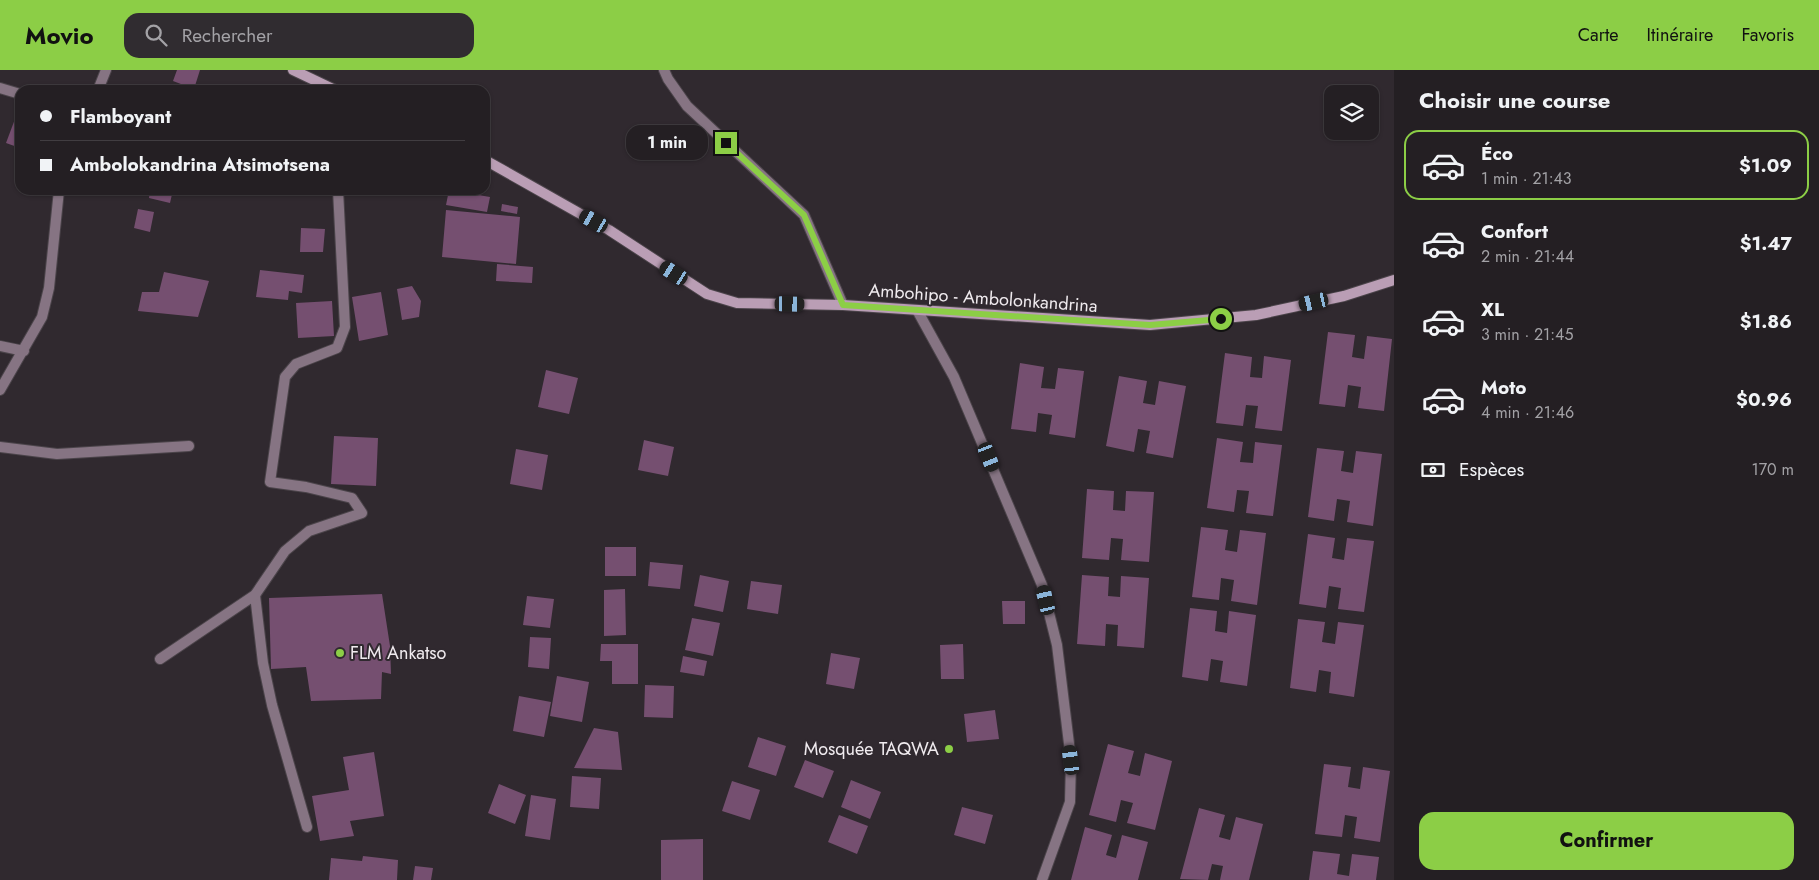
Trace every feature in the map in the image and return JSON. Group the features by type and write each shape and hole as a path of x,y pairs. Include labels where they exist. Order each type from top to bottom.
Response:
{"street":[{"path":"100,85 106,70"},
{"path":"293,70 325,85"},
{"path":"664,70 687,106 804,215 843,305"},
{"path":"0,88 15,92"},
{"name":"Ambohipo - Ambolonkandrina","path":"490,163 609,230 707,294 737,303 843,305 1150,325 1256,316 1344,296 1394,280"},
{"path":"0,390 42,318 48,288 57,195"},
{"path":"160,659 256,595 285,551 309,531 362,513 352,498 306,487 270,482 285,377 296,364 337,348 345,327 338,195"},
{"path":"918,310 954,377 1042,584 1057,645 1071,760 1070,802 1042,880"},
{"path":"0,346 24,351"},
{"path":"0,447 57,454 190,446"},
{"path":"256,595 266,680 306,827"}],"building":[{"path":"177,70 200,70 195,85 184,85 173,81"},
{"path":"15,119 15,146 6,143"},
{"path":"149,195 172,195 170,203 149,198"},
{"path":"448,195 490,197 487,212 446,205"},
{"path":"502,204 518,207 517,214 501,211"},
{"path":"138,209 154,212 150,232 134,228"},
{"path":"446,210 520,217 516,264 442,257"},
{"path":"301,228 325,229 323,252 300,252"},
{"path":"497,264 533,267 532,283 496,281"},
{"path":"260,270 304,275 302,293 289,291 288,300 256,297"},
{"path":"164,272 209,281 198,317 138,311 142,292 159,292"},
{"path":"412,286 421,301 419,317 402,320 397,289"},
{"path":"381,292 388,335 359,341 352,297"},
{"path":"332,301 334,336 298,338 296,303"},
{"path":"1328,332 1355,335 1352,357 1364,359 1367,336 1392,339 1384,411 1358,408 1361,387 1348,385 1345,407 1319,404"},
{"path":"1225,353 1252,357 1250,377 1262,378 1264,356 1291,360 1282,431 1255,428 1258,406 1246,405 1243,426 1216,423"},
{"path":"1020,363 1044,367 1041,388 1055,389 1058,368 1084,371 1075,438 1049,434 1052,415 1038,413 1036,432 1011,429"},
{"path":"546,370 578,378 569,414 538,407"},
{"path":"1119,376 1147,381 1143,403 1155,405 1159,381 1186,386 1173,458 1146,453 1150,431 1138,429 1134,452 1106,446"},
{"path":"334,436 378,438 376,486 331,484"},
{"path":"1217,438 1243,442 1240,462 1253,463 1255,442 1282,445 1273,516 1246,513 1249,491 1237,490 1234,512 1207,508"},
{"path":"644,440 674,447 668,476 638,470"},
{"path":"1317,448 1344,451 1341,471 1353,473 1356,451 1382,454 1373,526 1347,522 1350,501 1337,499 1334,521 1308,517"},
{"path":"516,449 548,455 542,490 510,484"},
{"path":"1087,489 1114,491 1113,510 1125,511 1126,491 1154,492 1149,562 1121,560 1123,539 1111,538 1109,560 1082,558"},
{"path":"1201,527 1228,530 1225,550 1237,552 1240,530 1266,533 1257,605 1231,601 1234,580 1221,578 1219,600 1192,597"},
{"path":"1308,534 1335,538 1332,558 1344,560 1347,538 1374,541 1364,612 1338,609 1341,588 1329,586 1326,608 1299,604"},
{"path":"605,547 636,547 636,576 605,576"},
{"path":"650,562 683,565 680,589 648,586"},
{"path":"700,575 729,581 723,612 694,606"},
{"path":"1082,575 1109,577 1108,596 1120,597 1121,576 1149,578 1144,648 1117,646 1118,625 1106,624 1105,646 1077,644"},
{"path":"751,581 782,585 778,614 747,609"},
{"path":"625,589 626,635 604,636 604,590"},
{"path":"382,594 390,646 391,674 382,672 381,699 311,701 306,667 271,669 269,598"},
{"path":"527,596 554,599 550,628 523,625"},
{"path":"1002,601 1025,601 1025,624 1003,624"},
{"path":"1190,608 1217,611 1215,631 1227,633 1229,611 1256,615 1247,686 1220,682 1223,661 1211,659 1208,681 1182,677"},
{"path":"692,618 720,623 713,656 685,650"},
{"path":"1298,619 1325,622 1322,642 1335,644 1338,622 1364,625 1354,697 1329,693 1331,672 1319,670 1316,692 1290,688"},
{"path":"530,637 551,638 549,669 528,667"},
{"path":"601,644 638,644 638,684 612,684 612,661 600,661"},
{"path":"963,644 964,679 941,679 940,645"},
{"path":"831,653 860,658 854,689 826,684"},
{"path":"683,656 707,661 704,676 680,672"},
{"path":"557,676 589,682 582,722 550,716"},
{"path":"645,685 674,686 673,718 644,717"},
{"path":"519,696 551,702 544,737 513,731"},
{"path":"995,710 999,739 967,742 964,714"},
{"path":"594,728 618,732 622,770 574,768"},
{"path":"758,737 786,746 776,776 748,767"},
{"path":"1108,744 1134,751 1128,773 1140,776 1145,753 1172,761 1155,830 1127,823 1133,803 1121,800 1116,822 1089,815"},
{"path":"374,752 384,816 350,821 354,836 320,841 312,796 349,790 343,757"},
{"path":"805,760 834,771 823,798 794,787"},
{"path":"1324,764 1351,767 1348,787 1360,789 1363,767 1390,771 1380,842 1354,838 1357,817 1345,815 1342,837 1315,834"},
{"path":"572,776 601,778 599,809 570,807"},
{"path":"851,780 881,792 870,819 841,807"},
{"path":"732,781 760,790 750,820 722,811"},
{"path":"499,784 526,795 515,824 488,813"},
{"path":"531,795 556,799 550,840 525,836"},
{"path":"962,807 993,815 985,844 954,835"},
{"path":"1199,808 1225,815 1219,837 1230,840 1236,817 1263,824 1249,880 1220,880 1223,866 1212,864 1208,880 1180,879"},
{"path":"839,815 868,826 857,854 828,842"},
{"path":"1085,827 1112,835 1106,855 1116,858 1122,835 1148,842 1138,880 1071,880"},
{"path":"703,839 703,880 661,880 661,840"},
{"path":"1313,851 1340,854 1337,874 1349,876 1352,854 1379,857 1376,880 1309,880"},
{"path":"363,856 398,860 397,880 329,880 331,858 362,861"},
{"path":"415,866 433,868 431,880 413,880"}],"place":[{"name":"FLM Ankatso","path":"340,653"},
{"name":"Mosquée TAQWA","path":"949,749"}],"route":[{"path":"726,143 804,215 843,305 1150,325 1221,319"}]}
